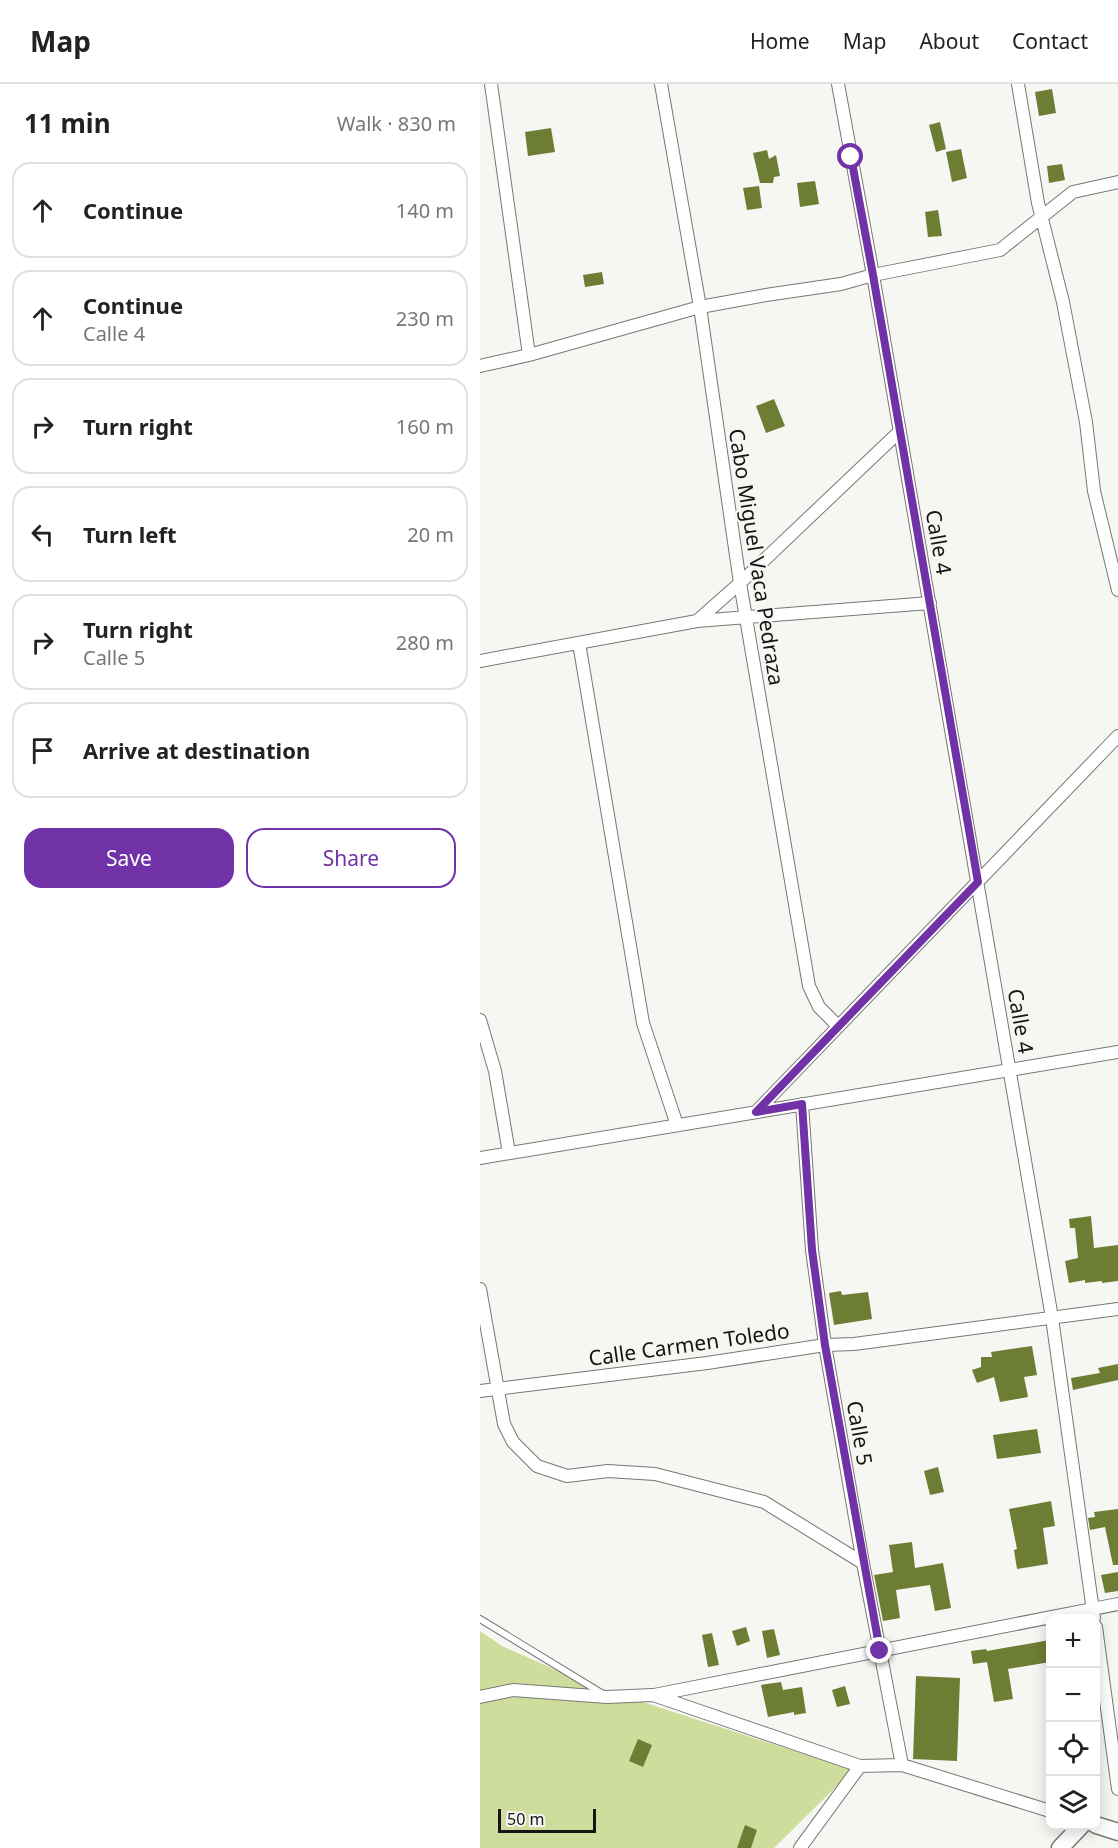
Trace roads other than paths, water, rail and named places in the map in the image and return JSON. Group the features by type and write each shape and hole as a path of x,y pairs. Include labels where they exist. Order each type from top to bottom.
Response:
{"main road":[{"path":"1100,1827 1118,1832"},
{"path":"1060,1848 1077,1830"}],"street":[{"path":"491,84 529,355"},
{"name":"Cabo Miguel Vaca Pedraza","path":"661,84 700,307 740,583 809,986 819,1007 838,1026"},
{"name":"Calle 4","path":"838,84 930,603 1052,1318 1094,1614"},
{"path":"1018,84 1041,217 1063,302 1086,423 1094,491 1118,590"},
{"path":"480,366 529,355 700,307 841,284 873,275 1000,250 1073,192 1118,182"},
{"path":"697,621 900,431"},
{"path":"480,662 697,621 930,603"},
{"path":"579,643 643,1023 677,1125"},
{"path":"756,1112 1118,736"},
{"path":"480,1020 495,1071 509,1153"},
{"path":"480,1158 1118,1052"},
{"name":"Calle 5","path":"802,1104 812,1250 825,1345 863,1563 902,1765"},
{"path":"480,1289 504,1424 513,1442 537,1466 567,1476 608,1472 655,1474 764,1502 863,1563"},
{"name":"Calle Carmen Toledo","path":"480,1392 707,1363 825,1345 854,1344 1118,1309"},
{"path":"1094,1614 1118,1604"},
{"path":"480,1697 513,1690 607,1697 652,1695 880,1651 1046,1622"},
{"path":"1100,1663 1118,1789"},
{"path":"652,1695 860,1766 902,1765 1046,1810"},
{"path":"800,1848 860,1766"}],"lane":[{"path":"480,1619 607,1697"}]}
